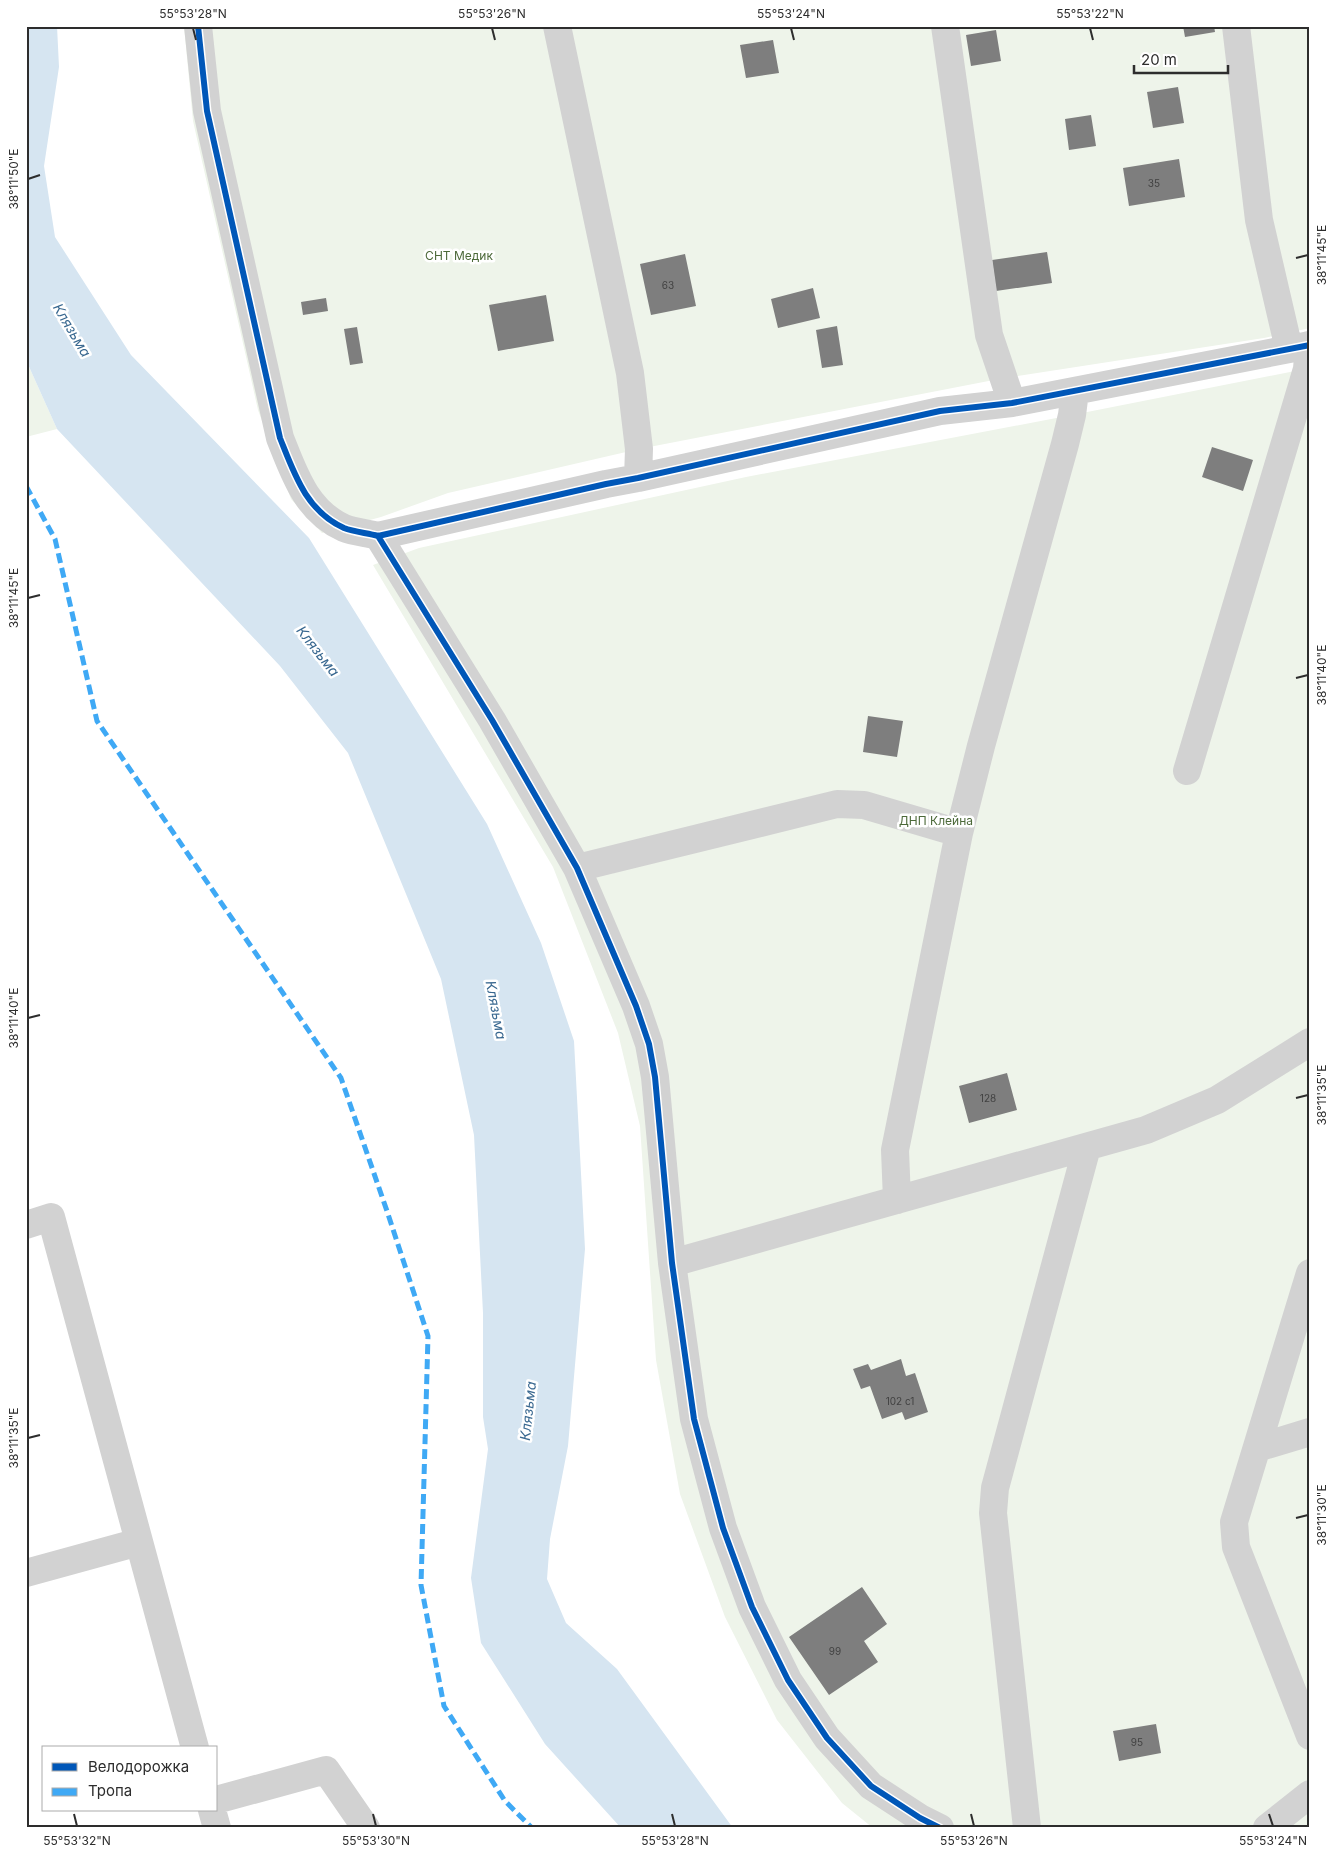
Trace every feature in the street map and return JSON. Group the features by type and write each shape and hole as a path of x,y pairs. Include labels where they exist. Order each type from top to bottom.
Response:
{"street":[{"path":"198,26 207,111 280,438 298,482 315,509 344,528 378,536 940,411 1012,403 1303,347"},
{"path":"558,26 630,373 639,449 638,478"},
{"path":"945,26 989,335 1012,403"},
{"path":"1187,771 1306,369 1303,347 1259,220 1236,26"},
{"path":"897,1200 895,1150 959,833 981,746 1065,444 1072,415 1075,391"},
{"path":"378,536 492,720 577,868 636,1006 649,1044 654,1077 672,1263 694,1419 723,1528 752,1607 788,1680 827,1738 871,1786 920,1818 940,1828"},
{"path":"577,868 837,804 864,805 959,833"},
{"path":"672,1263 1146,1130 1217,1100 1310,1042"},
{"path":"1027,1828 993,1513 995,1488 1087,1147"},
{"path":"26,1225 51,1218 194,1746"},
{"path":"1310,1273 1234,1522 1236,1547 1310,1736"},
{"path":"1257,1448 1310,1432"},
{"path":"26,1573 139,1542"},
{"path":"218,1799 326,1770 366,1828"},
{"path":"1267,1828 1310,1794"},
{"path":"212,1812 216,1828"}],"green space":[{"name":"СНТ Медик","path":"184,26 1310,26 1310,328 1264,338 1004,378 639,449 448,493 381,517 322,533 291,499 258,410 193,121"},
{"path":"26,360 57,429 26,437"},
{"name":"ДНП Клейна","path":"1310,368 1310,1828 873,1828 842,1803 777,1720 725,1617 680,1494 656,1360 640,1126 618,1033 553,867 373,565 419,548 746,477"}],"water":[{"name":"Клязьма","path":"26,26 57,26 59,67 44,166 55,237 131,355 309,538 487,824 541,943 574,1041 585,1249 568,1446 550,1539 547,1579 566,1623 617,1669 733,1828 621,1828 545,1744 481,1643 471,1578 488,1449 483,1417 483,1313 474,1135 441,979 348,753 280,666 57,429 26,360"}],"building":[{"path":"1183,26 1214,26 1215,32 1185,37"},
{"path":"996,30 1001,61 971,66 966,35"},
{"path":"773,40 779,73 746,78 740,45"},
{"path":"1178,87 1184,123 1153,128 1147,92"},
{"path":"1091,115 1096,146 1069,150 1065,119"},
{"path":"1179,159 1185,197 1129,206 1123,168"},
{"path":"1047,252 1052,283 996,291 992,260"},
{"path":"685,254 696,306 651,315 640,264"},
{"path":"813,288 820,318 778,328 771,299"},
{"path":"546,295 554,341 498,351 489,305"},
{"path":"326,298 328,311 303,315 301,302"},
{"path":"837,326 843,365 822,368 816,330"},
{"path":"357,327 363,363 350,365 344,329"},
{"path":"1212,447 1253,460 1243,491 1202,477"},
{"path":"868,716 903,721 897,757 863,752"},
{"path":"1007,1073 1017,1110 969,1123 959,1086"},
{"path":"901,1359 906,1376 915,1373 928,1412 905,1420 902,1412 882,1419 870,1386 861,1389 853,1369 868,1364 871,1370"},
{"path":"862,1587 887,1624 864,1641 878,1662 829,1695 789,1637"},
{"path":"1156,1724 1161,1753 1119,1761 1113,1731"}],"marked path":[{"path":"26,486 55,539 97,721 341,1078 428,1336 421,1585 444,1706 505,1801 532,1828"}],"cycle path":[{"path":"198,26 207,111 280,438 303,490 320,512 344,528 378,536 940,411 1012,403 1310,345"},
{"path":"378,536 492,720 577,868 636,1006 649,1044 655,1077 672,1263 694,1419 723,1528 752,1607 788,1680 827,1738 871,1786 920,1818 940,1828"}]}
